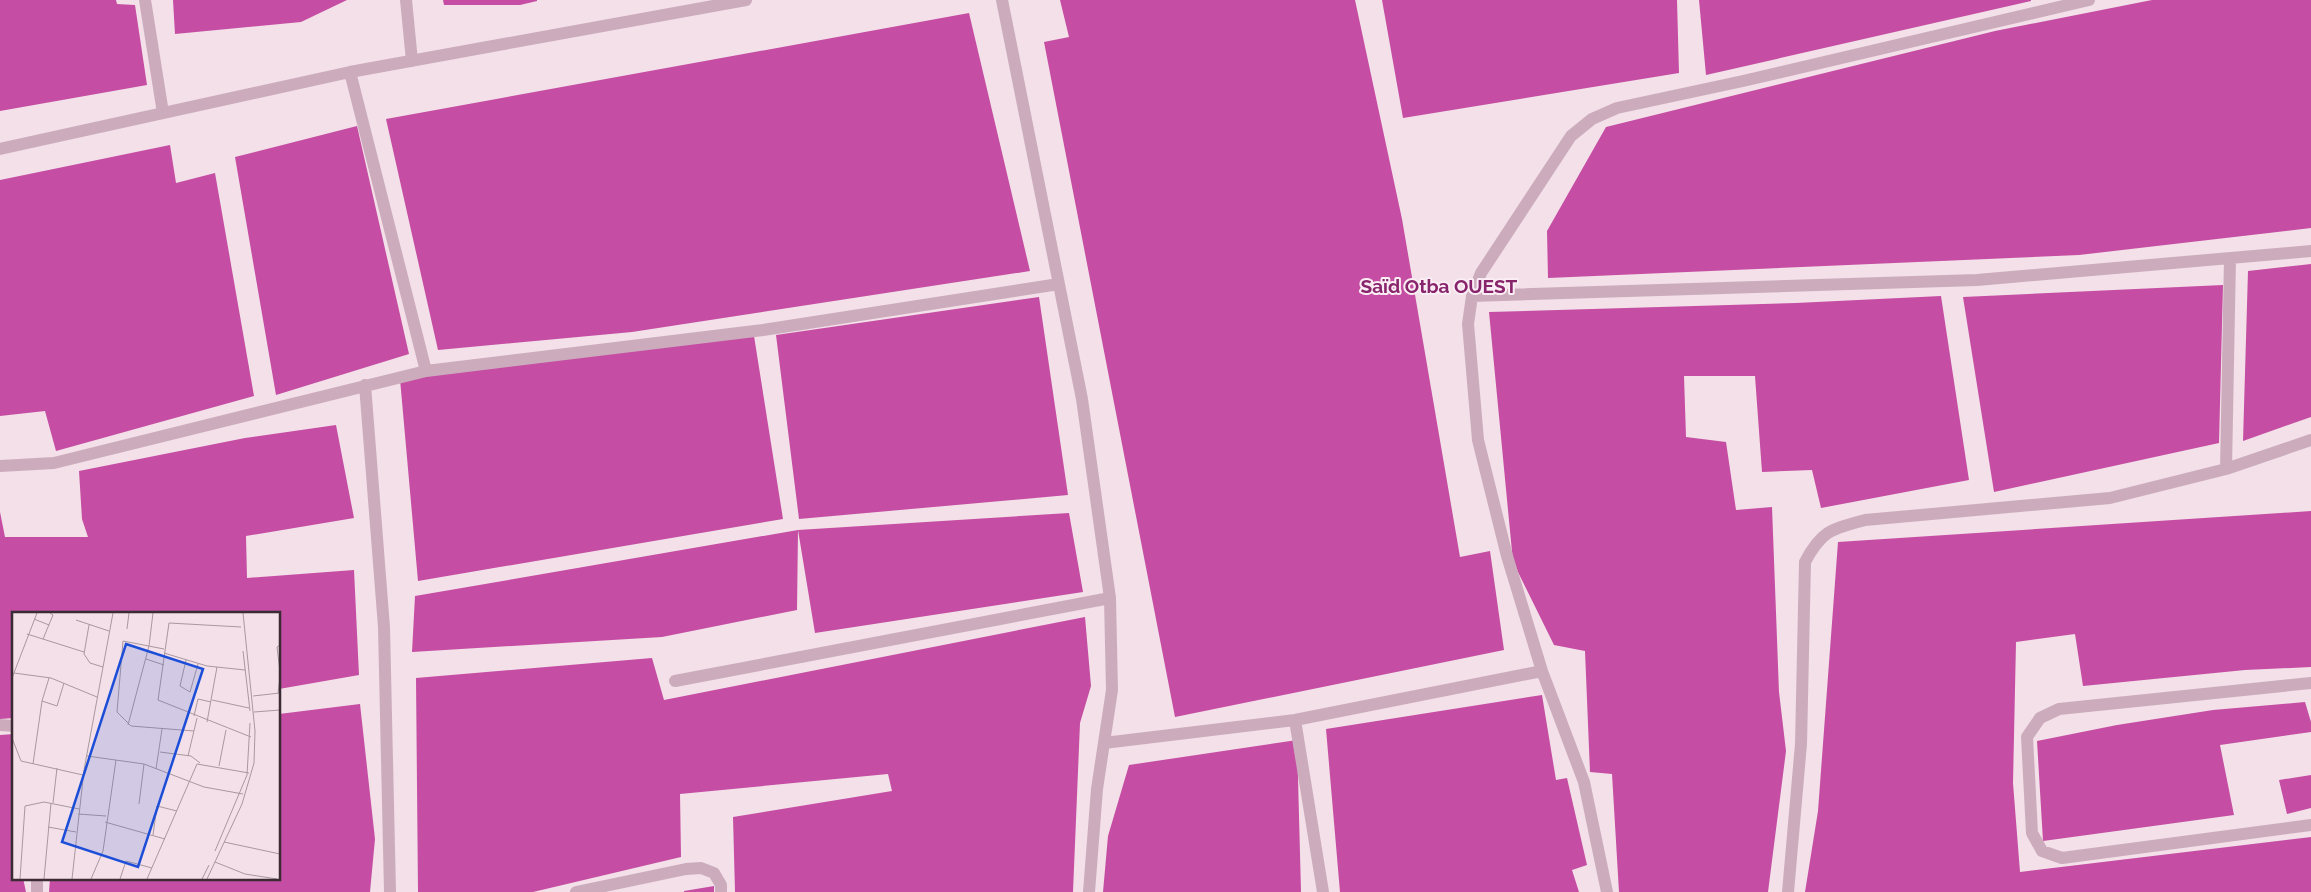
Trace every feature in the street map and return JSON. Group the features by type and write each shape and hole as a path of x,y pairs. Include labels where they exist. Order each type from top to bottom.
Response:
{"street":[{"path":"145,0 163,113"},
{"path":"406,0 412,61"},
{"path":"0,149 350,72 746,0"},
{"path":"1002,0 1082,399 1110,598 1112,690 1097,789 1089,892"},
{"path":"1607,892 1584,782 1542,671 1507,556 1478,440 1468,324 1472,296 1482,273 1571,136 1592,120 1617,108 1743,81 2089,0"},
{"path":"350,72 426,371"},
{"path":"1472,296 1977,280 2311,251"},
{"path":"2226,469 2230,258"},
{"path":"0,466 54,463 426,371 763,330 1059,284"},
{"path":"365,385 384,627 390,892"},
{"path":"1788,892 1801,744 1805,562 1816,542 1834,528 1865,520 2110,498 2226,469 2311,440"},
{"path":"675,681 1110,598"},
{"path":"1104,743 1295,720 1542,671"},
{"path":"2311,683 2059,709 2040,718 2028,737 2032,833 2042,851 2062,858 2311,824"},
{"path":"1295,720 1323,892"},
{"path":"576,892 686,869 702,868 714,872 721,885 721,892"}],"building":[{"path":"0,0 116,0 117,4 135,5 147,85 0,111"},
{"path":"173,0 347,0 301,22 175,34"},
{"path":"443,0 537,1 520,5 444,5"},
{"path":"1060,0 1355,0 1402,219 1460,557 1490,551 1504,650 1175,717 1044,42 1069,37"},
{"path":"1382,0 1677,0 1679,73 1403,118"},
{"path":"1699,0 2031,0 2031,1 1706,75"},
{"path":"2152,0 2311,0 2311,228 2079,255 1548,278 1547,231 1606,127 1995,31"},
{"path":"969,13 1030,271 632,332 438,350 386,119"},
{"path":"357,126 409,354 276,395 235,157"},
{"path":"170,145 176,183 215,173 254,396 56,451 45,411 0,416 0,180"},
{"path":"2311,264 2311,417 2243,441 2248,271"},
{"path":"2223,285 2219,443 1994,492 1963,297"},
{"path":"1941,296 1969,480 1821,508 1812,470 1762,472 1755,376 1684,376 1686,437 1726,442 1736,510 1772,507 1779,692 1786,751 1768,892 1619,892 1612,774 1590,772 1585,651 1554,645 1513,562 1489,312 1796,303"},
{"path":"1039,297 1068,495 799,519 776,335"},
{"path":"754,336 783,519 418,581 400,379"},
{"path":"336,425 354,518 246,536 247,578 354,570 359,675 280,689 280,612 12,612 12,718 0,719 0,512 5,537 88,537 82,519 79,471 245,438"},
{"path":"2311,511 2311,667 2245,670 2083,686 2075,634 2016,642 2013,783 2020,872 2311,837 2311,892 1805,892 1818,811 1838,542"},
{"path":"1069,513 1083,592 815,633 798,530"},
{"path":"798,530 797,610 662,637 412,652 415,596"},
{"path":"1085,617 1091,686 1080,723 1073,892 735,892 733,817 892,791 888,774 680,794 681,857 533,892 418,892 416,678 652,658 664,700"},
{"path":"1542,695 1556,780 1567,778 1587,865 1572,870 1579,892 1340,892 1326,729"},
{"path":"2305,702 2311,722 2311,732 2220,745 2234,815 2043,841 2037,741 2117,725 2213,710"},
{"path":"360,704 375,839 370,892 49,892 50,880 280,880 280,714"},
{"path":"12,734 12,880 23,880 26,892 0,892 0,735"},
{"path":"1297,740 1301,892 1103,892 1108,836 1129,765"},
{"path":"2311,775 2311,808 2287,814 2279,780"},
{"path":"714,886 714,892 684,892 684,891"}],"district":[{"name":"Saïd Otba OUEST","path":"1439,286"}]}
